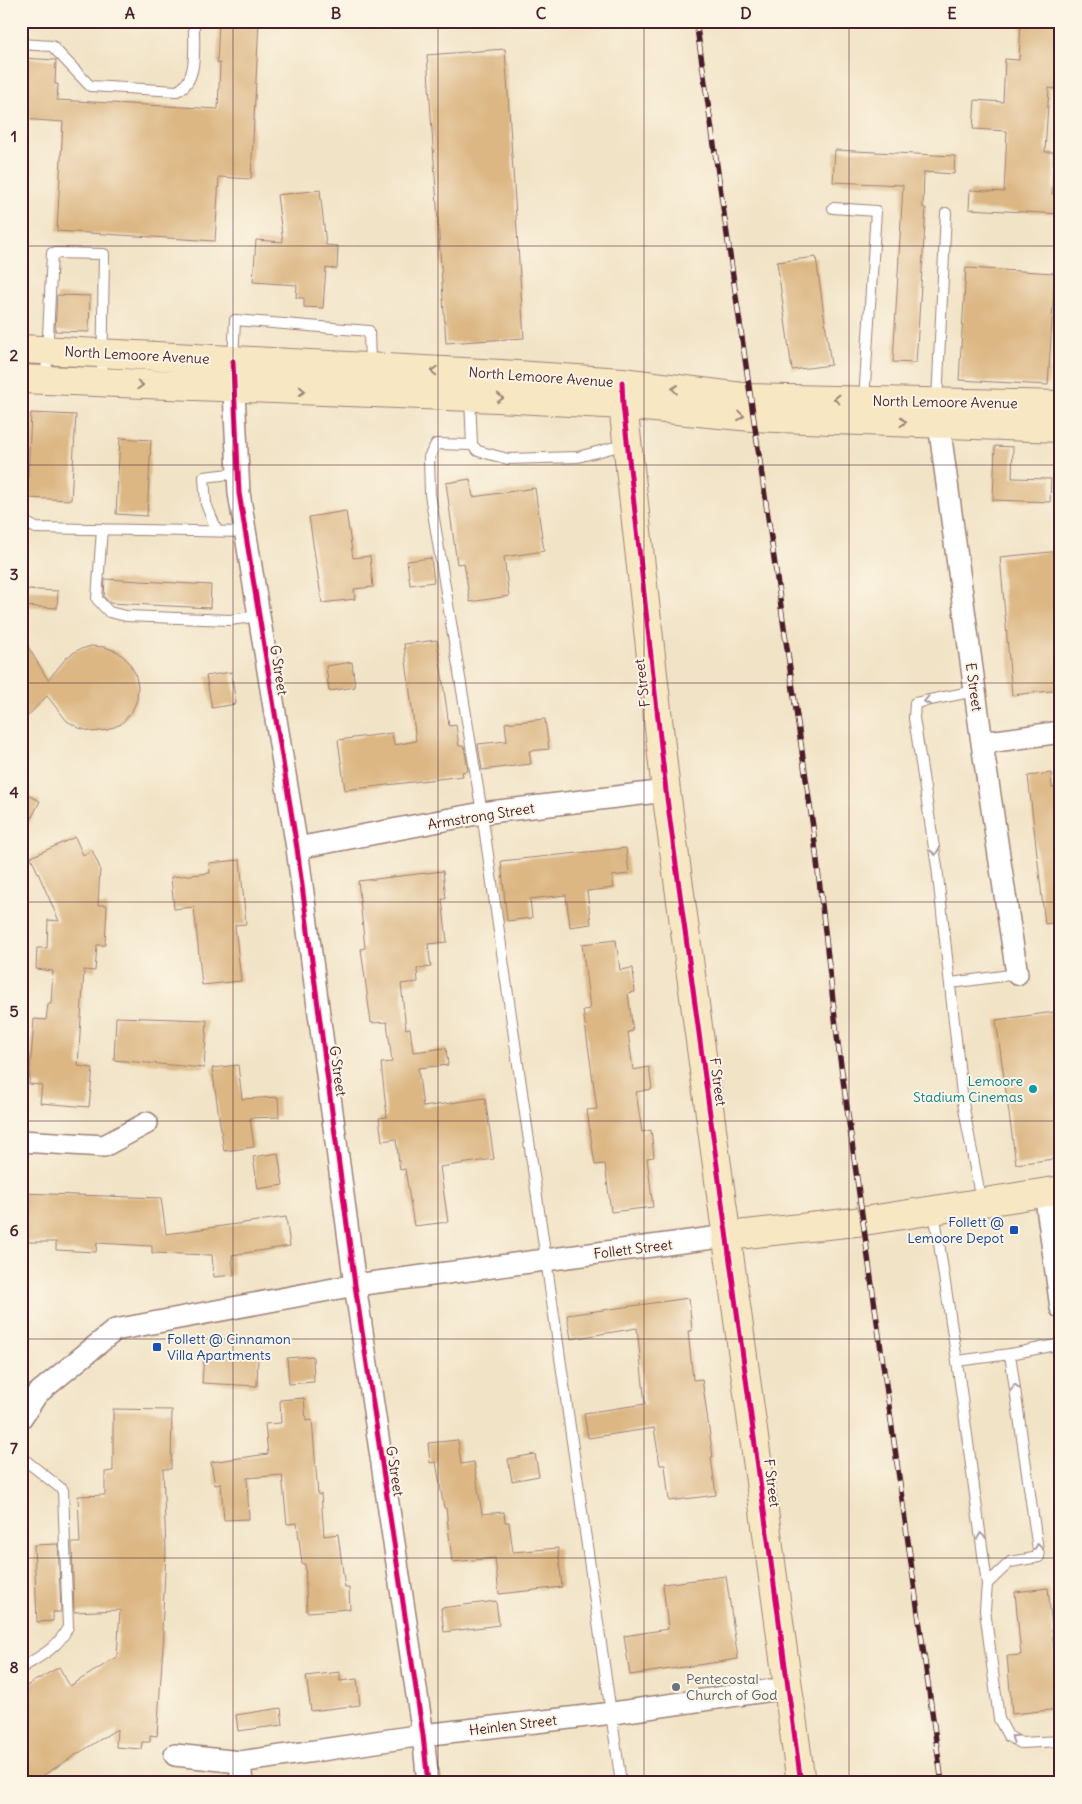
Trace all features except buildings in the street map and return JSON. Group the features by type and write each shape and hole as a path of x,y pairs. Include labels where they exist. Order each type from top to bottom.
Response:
{"main road":[{"name":"North Lemoore Avenue","path":"21,349 233,361 370,380 470,397 622,394"},
{"name":"North Lemoore Avenue","path":"34,380 233,388 370,380 622,394 752,417 863,410 937,412 1061,405"},
{"name":"F Street","path":"622,394 666,791 801,1783"},
{"name":"North Lemoore Avenue","path":"937,412 1061,428"},
{"name":"Follett Street","path":"728,1236 864,1221 1053,1191"}],"street":[{"name":"G Street","path":"233,361 238,473 245,532 297,848 355,1285 423,1735 428,1783"},
{"name":"E Street","path":"937,412 982,743 1017,974"},
{"path":"982,743 1061,732"},
{"name":"Armstrong Street","path":"297,848 482,814 666,791"},
{"path":"21,1141 104,1146 147,1123"},
{"path":"1053,1191 1061,1308"},
{"name":"Follett Street","path":"21,1418 37,1394 115,1330 355,1285 728,1236"},
{"name":"Heinlen Street","path":"175,1755 241,1772 423,1735 613,1713 787,1688"}],"lane":[{"path":"21,44 52,46 90,86 177,91 185,88 190,80 194,21"},
{"path":"833,208 876,211 863,410"},
{"path":"937,412 946,213"},
{"path":"34,380 48,350 52,253 104,254 102,383"},
{"path":"233,361 235,320 369,331 370,380"},
{"path":"470,397 472,445 478,451 508,459 578,457 627,444"},
{"path":"472,445 436,444 429,458 430,494 482,814 545,1260 613,1713 621,1783"},
{"path":"216,531 206,504 204,476 238,473"},
{"path":"21,520 36,528 245,532"},
{"path":"102,529 97,599 109,612 126,616 230,620 259,616"},
{"path":"975,691 915,703 914,718 937,867 963,1103 981,1202"},
{"path":"951,983 1017,974"},
{"path":"934,1210 957,1361 987,1584 985,1610 999,1719 1008,1736 1021,1743 1061,1741"},
{"path":"957,1361 1010,1354 1061,1344"},
{"path":"987,1584 1010,1562 1039,1558 1010,1354"},
{"path":"21,1457 63,1490 68,1627 62,1639 53,1649 21,1668"}],"railway":[{"path":"696,21 813,827 838,1044 942,1783"}],"cycle path":[{"path":"233,361 239,493 297,848 355,1285 423,1735 428,1783"},
{"path":"622,382 666,791 801,1783"}],"place":[{"name":"Lemoore Stadium Cinemas","path":"1033,1089"},
{"name":"Follett @ Lemoore Depot","path":"1014,1230"},
{"name":"Follett @ Cinnamon Villa Apartments","path":"157,1347"},
{"name":"Pentecostal Church of God","path":"676,1687"}]}
